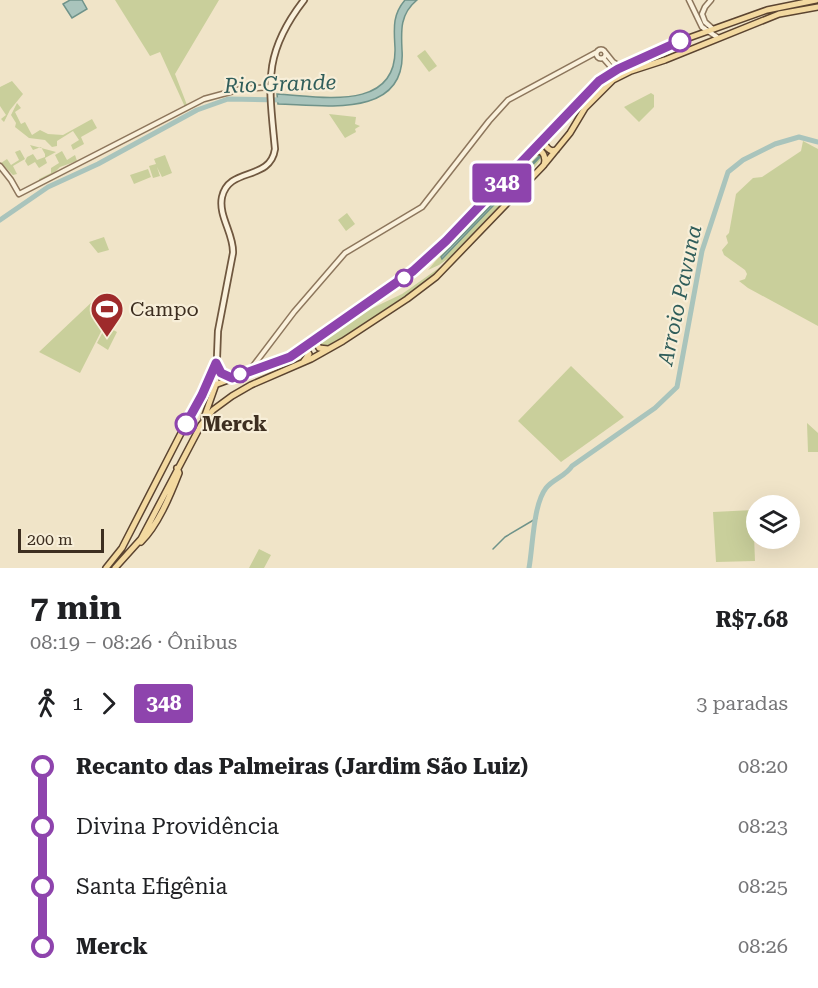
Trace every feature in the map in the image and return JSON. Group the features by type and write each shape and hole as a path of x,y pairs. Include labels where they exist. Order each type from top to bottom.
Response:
{"main road":[{"path":"177,468 201,425 216,384 218,331 234,247 222,212 222,198 230,182 266,167 271,161 275,149 271,106 274,52 283,30 304,0"},
{"path":"202,395 216,384 290,357 420,265 599,81 610,73 698,34 767,10 816,0"},
{"path":"201,425 218,406 232,396 303,362 362,330 436,277 543,166 559,148 585,108 613,80 779,14 818,7"},
{"path":"698,34 702,27"},
{"path":"546,137 545,144 549,150 554,151 559,148"},
{"path":"531,153 539,150 543,153 545,158 543,166"},
{"path":"321,334 316,345 321,349 329,348"},
{"path":"301,349 306,349 309,354 303,362"},
{"path":"216,363 221,373 232,378"},
{"path":"105,568 118,554 131,532 202,395 216,363"},
{"path":"115,568 143,538 175,484 179,473 177,468 171,464 166,466"},
{"path":"131,532 134,537 143,538"}],"street":[{"path":"687,0 702,27 717,37"},
{"path":"711,0 702,12 706,24 714,30"},
{"path":"693,11 705,7"},
{"path":"698,21 699,16 703,17"},
{"path":"599,56 601,49 613,62 622,67"},
{"path":"599,56 605,52"},
{"path":"249,371 294,312 345,253 422,207 508,100 591,56 599,56 610,63 612,69 610,73"},
{"path":"0,166 19,194 204,99 241,89 271,88"},
{"path":"261,356 262,361 267,365"}],"green space":[{"path":"115,0 219,0 175,74 187,105 185,107 160,52 150,56"},
{"path":"425,50 437,66 429,72 417,56"},
{"path":"12,81 23,94 4,122 1,119 6,115 0,106 0,87"},
{"path":"651,93 654,95 654,107 639,122 624,107"},
{"path":"17,103 21,108 15,112 21,124 25,122 32,135 40,130 48,134 63,135 92,119 97,128 81,137 84,144 73,150 71,145 79,140 73,131 57,141 57,146 52,147 45,140 29,138 15,127 16,123 11,115"},
{"path":"329,114 356,117 355,124 360,126 355,129 356,132 345,138"},
{"path":"803,141 818,149 818,326 739,281 745,279 747,274 745,270 724,255 722,250 728,243 726,236 729,233 736,194 753,178 762,177 801,151"},
{"path":"42,148 56,152 45,158 47,163 39,168 35,162 28,166 25,161 27,157 33,154 37,160 45,157"},
{"path":"20,150 25,159 13,166 17,174 13,175 1,163 7,159 11,165 19,160 15,152"},
{"path":"62,151 67,160 75,155 77,161 60,167 55,172 39,181 51,173 51,168 59,163 55,155"},
{"path":"540,153 544,155 527,177 449,258 428,270 482,209"},
{"path":"165,155 172,173 162,177 157,167 160,176 153,178 149,166 156,164 154,159"},
{"path":"148,169 151,177 134,184 130,175"},
{"path":"347,213 355,224 346,231 338,220"},
{"path":"104,237 109,250 98,253 89,242"},
{"path":"446,263 416,290 330,347 318,345 360,314 402,294"},
{"path":"95,299 110,314 80,373 39,352"},
{"name":"Campo","path":"106,326 117,332 108,350 97,343"},
{"path":"571,366 624,417 561,462 518,421"},
{"path":"807,423 818,433 818,452 808,452"},
{"path":"746,510 746,549 755,549 755,561 716,562 713,512"},
{"path":"259,549 271,555 264,568 249,568"}],"water":[{"path":"70,0 82,0 87,9 72,18 63,4"},
{"path":"405,0 417,0 411,5 405,17 402,29 400,72 391,88 377,98 358,104 317,106 278,104 277,94 313,97 352,96 370,92 383,83 392,69 395,22 398,11"},
{"path":"542,155 442,259 441,257"}],"waterway":[{"name":"Rio Grande","path":"0,220 48,187 98,164 197,110 228,99 282,100"},
{"name":"Arroio Pavuna","path":"529,568 538,505 546,488 572,466 655,408 677,387 702,251 728,172 743,160 775,144 799,137 818,142"},
{"path":"493,549 505,537 537,518"}],"bus line":[{"name":"348","path":"186,424 216,363 221,373 232,378 290,357 397,283 446,241 599,81 618,69 680,41"}],"place":[{"name":"Campo","path":"107,338"},
{"name":"Merck","path":"186,424"}]}
